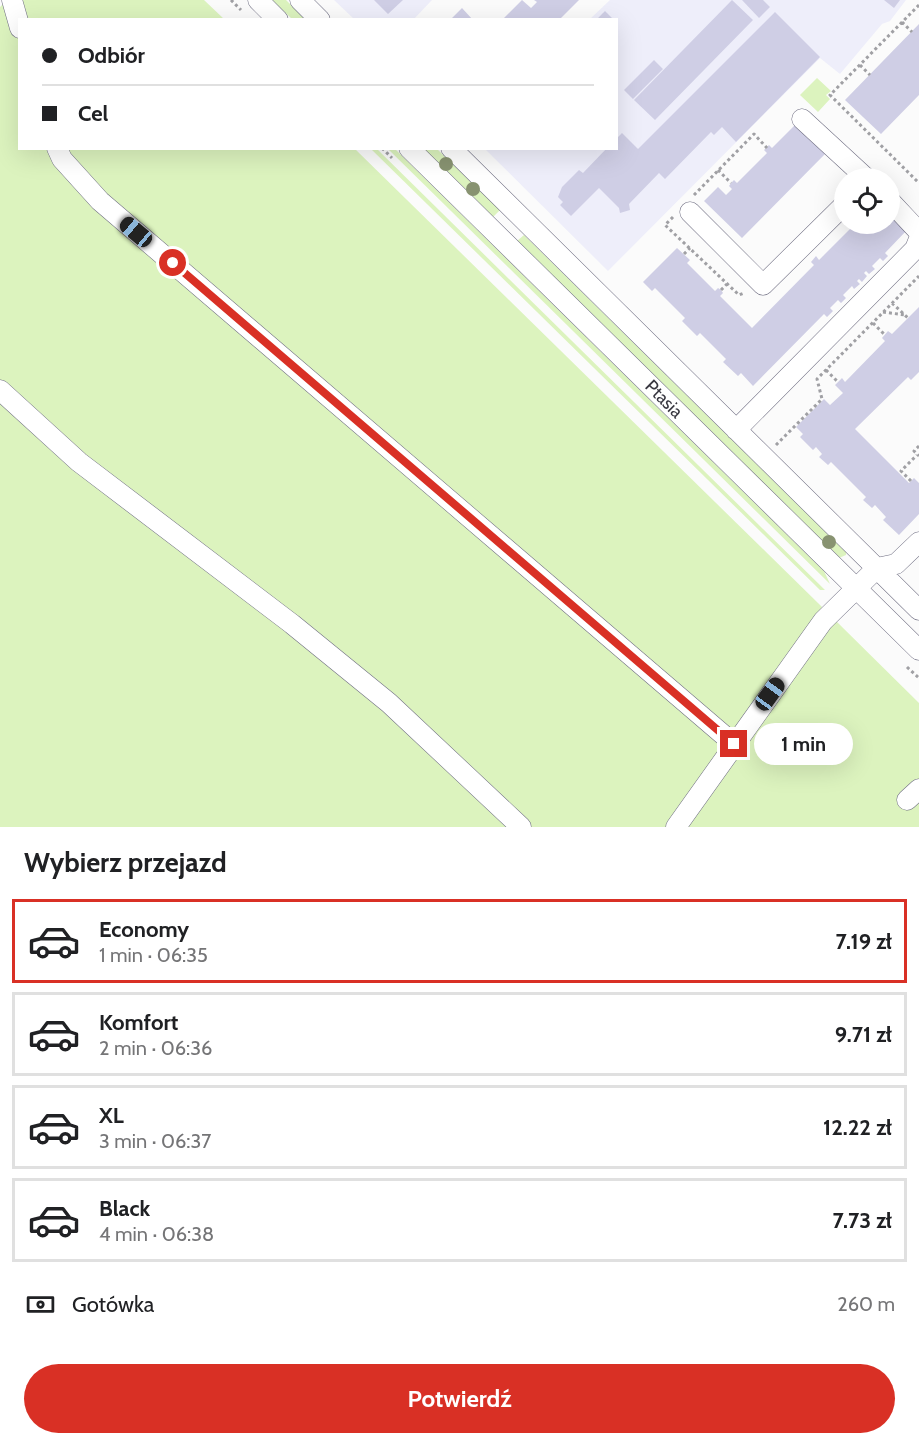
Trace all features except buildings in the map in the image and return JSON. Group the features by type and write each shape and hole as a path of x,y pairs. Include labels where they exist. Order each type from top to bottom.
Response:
{"street":[{"path":"12,0 18,21"},
{"path":"258,0 276,18"},
{"path":"300,0 318,18"},
{"path":"802,119 855,168"},
{"path":"58,150 62,159 100,201 734,744"},
{"name":"Ptasia","path":"411,150 919,650"},
{"name":"Ptasia","path":"453,150 919,610"},
{"path":"900,212 919,232"},
{"path":"690,213 764,285 834,215"},
{"path":"736,430 915,249 919,239"},
{"path":"0,390 79,462 292,624 389,703 521,827"},
{"path":"676,827 823,621 876,568 896,564 919,542"}],"path":[{"path":"919,5 831,95 919,183"},
{"path":"902,22 912,32"},
{"path":"860,65 870,75"},
{"path":"718,170 731,183"},
{"path":"684,254 690,248"},
{"path":"775,446 821,401 818,379 919,276"},
{"path":"721,290 727,284"},
{"path":"883,312 907,316 892,303"},
{"path":"873,323 885,335"},
{"path":"826,370 838,382"},
{"path":"911,481 901,471 918,456 914,451 919,446"}],"shaded area":[{"path":"334,0 432,0 415,18 353,18"},
{"path":"610,0 906,0 890,21 882,24 840,74 820,58 608,271 486,150 618,150 618,18 591,18"}],"green space":[{"path":"23,0 204,0 223,18 22,18"},
{"path":"272,0 286,0 304,18 291,18"},
{"path":"5,2 18,20 18,150 356,150 822,607 817,615 836,621 919,703 919,827 0,827 0,7"},
{"path":"817,78 831,91 826,95 830,99 818,112 800,95"},
{"path":"372,150 378,150 825,590 820,590"},
{"path":"389,150 396,150 824,571 830,584"},
{"path":"425,150 438,150 500,210 493,217"},
{"path":"524,235 846,552 846,555 839,558 517,241"}],"route":[{"path":"173,263 734,744"}]}
